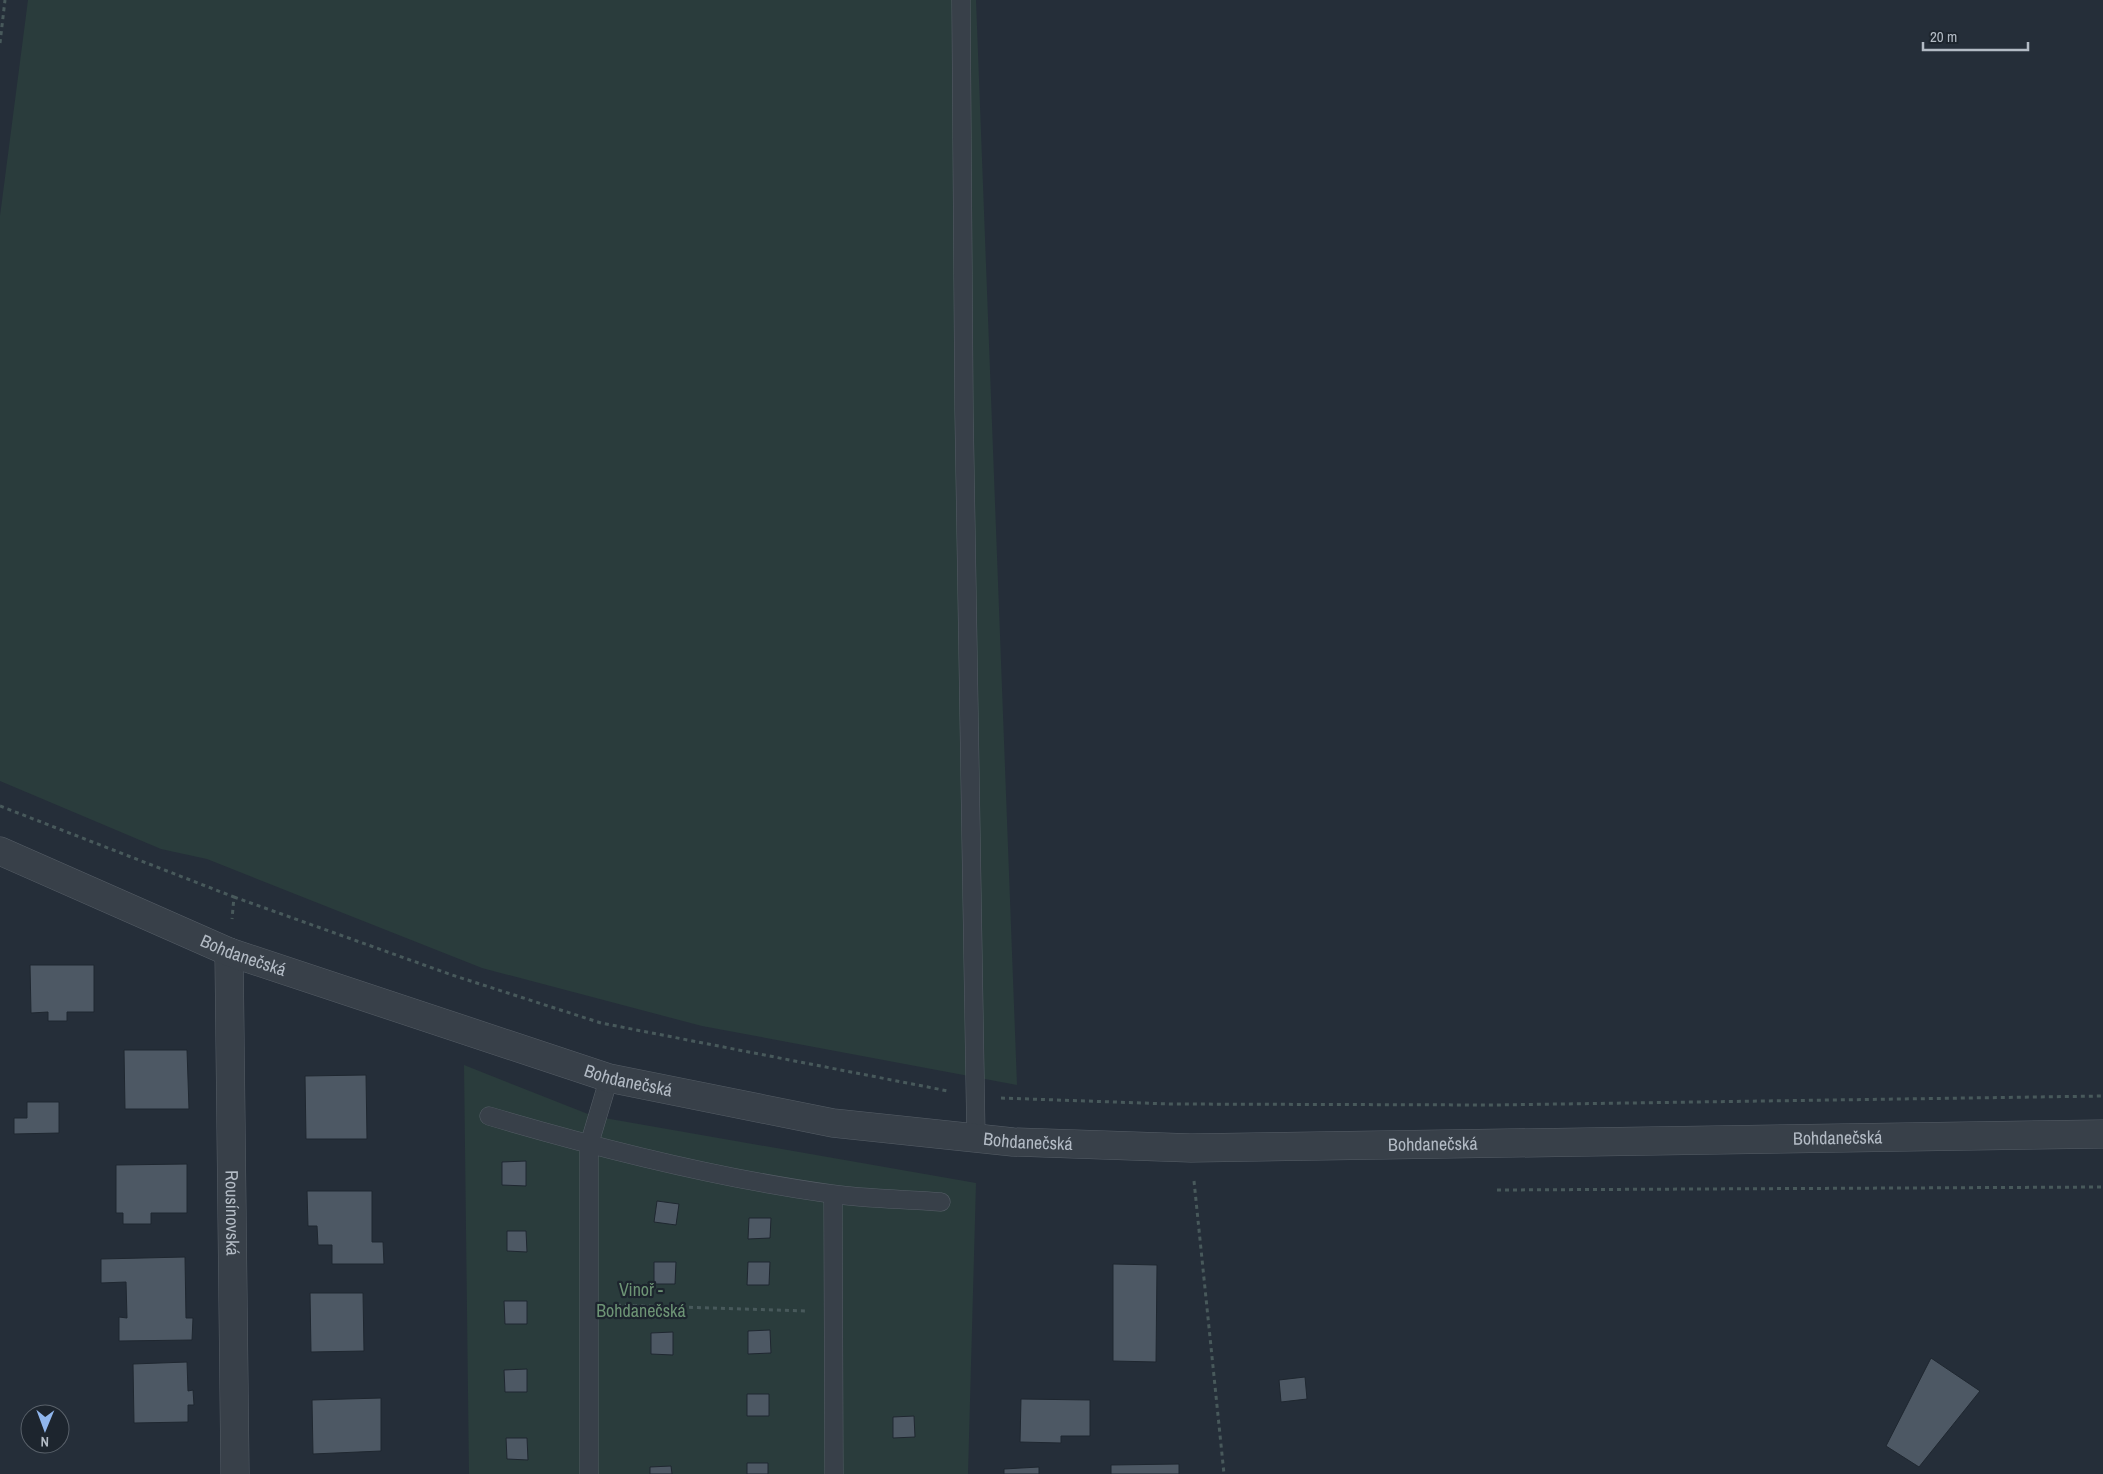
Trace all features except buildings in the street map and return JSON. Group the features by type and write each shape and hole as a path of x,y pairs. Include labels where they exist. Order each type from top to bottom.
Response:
{"street":[{"name":"Bohdanečská","path":"0,851 229,952 609,1078 833,1123 1013,1142 1191,1148 2103,1134"},
{"name":"Rousínovská","path":"229,952 235,1474"}],"lane":[{"path":"961,0 964,430 976,1138"},
{"path":"589,1474 589,1146 609,1078"},
{"path":"489,1116 589,1146 727,1176 833,1195 941,1202"},
{"path":"833,1195 834,1474"}],"path":[{"path":"0,43 5,0"},
{"path":"0,806 234,897 452,975 601,1023 925,1086 976,1098 1170,1104 1493,1105 2103,1096"},
{"path":"232,921 234,897"},
{"path":"1191,1148 1224,1474"},
{"path":"1497,1190 2103,1187"},
{"path":"589,1304 833,1311"}],"green space":[{"path":"28,0 976,0 1017,1085 702,1026 482,968 207,859 161,849 0,781 0,216"},
{"name":"Vinoř - Bohdanečská","path":"464,1065 593,1116 976,1183 968,1474 469,1474"}]}
